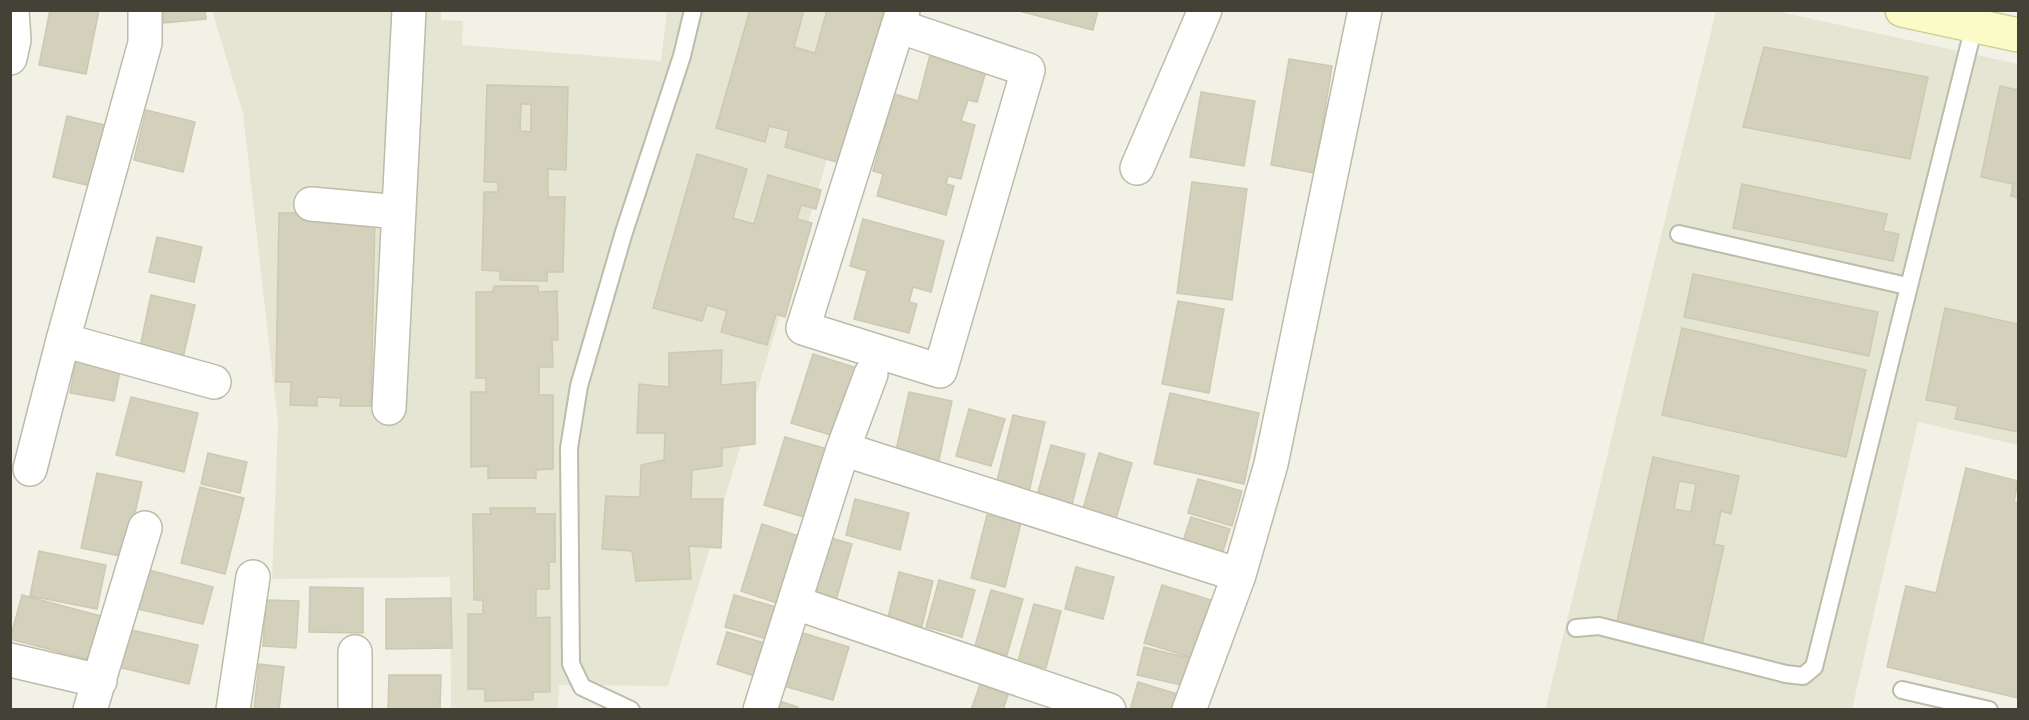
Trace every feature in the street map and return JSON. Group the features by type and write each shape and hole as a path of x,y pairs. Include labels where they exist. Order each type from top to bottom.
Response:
{"street":[{"path":"10,58 14,40 12,10"},
{"path":"30,469 63,339 145,43 145,10"},
{"path":"389,408 409,10"},
{"path":"1137,168 1204,10"},
{"path":"1189,710 1239,575 1271,464 1365,10"},
{"path":"1902,10 2019,35"},
{"path":"901,18 1028,70 940,371 803,328 901,18"},
{"path":"311,204 399,212"},
{"path":"63,339 214,382"},
{"path":"760,710 796,603 843,449 871,374"},
{"path":"843,449 1239,575"},
{"path":"10,660 95,695 145,528"},
{"path":"233,710 253,577"},
{"path":"796,603 1109,710"},
{"path":"355,652 355,710"}],"lane":[{"path":"631,710 582,687 571,664 569,448 579,386 624,232 682,56 693,10"},
{"path":"1576,627 1599,626 1786,674 1803,676 1814,667 1907,286 1974,26"},
{"path":"1678,234 1907,286"},
{"path":"1902,690 1989,710"}],"shaded area":[{"path":"212,11 441,11 441,20 463,21 462,45 661,61 667,11 872,11 668,686 559,685 558,709 451,709 450,577 272,579 278,423 243,113"},
{"path":"1716,11 1776,11 2018,64 2018,445 1918,422 1852,709 1545,710"}],"building":[{"path":"50,10 99,10 86,74 39,65"},
{"path":"163,10 205,10 206,19 164,23"},
{"path":"750,10 804,10 794,47 815,53 827,10 884,10 840,163 785,147 789,131 769,126 765,142 716,128"},
{"path":"1015,10 1098,10 1093,30"},
{"path":"1764,47 1928,77 1910,159 1743,127"},
{"path":"930,55 986,71 977,102 968,100 961,121 975,125 961,179 948,176 946,184 954,186 946,215 877,196 883,174 873,171 894,94 918,101"},
{"path":"1289,59 1332,66 1315,173 1271,165"},
{"path":"487,85 568,87 566,170 548,169 548,197 565,197 563,272 547,272 547,281 500,280 500,271 482,270 484,192 498,192 498,182 484,182","holes":["521,104 531,104 531,132 520,131"]},
{"path":"2000,86 2018,90 2018,198 2011,196 2013,184 1981,177"},
{"path":"1201,92 1255,101 1244,166 1190,157"},
{"path":"146,110 195,122 183,172 134,160"},
{"path":"67,116 113,127 99,188 53,177"},
{"path":"697,154 747,169 733,218 754,224 768,175 821,190 816,209 801,205 797,219 812,223 785,317 776,314 767,345 721,332 727,311 707,305 702,321 653,308"},
{"path":"1192,182 1247,189 1232,300 1177,293"},
{"path":"1742,184 1887,214 1883,231 1899,234 1893,261 1733,228"},
{"path":"279,213 317,213 317,221 339,222 375,214 371,406 340,406 341,398 317,397 317,406 290,405 291,382 276,382"},
{"path":"863,219 944,241 931,292 913,287 909,302 917,304 909,333 854,319 867,271 850,266"},
{"path":"157,237 202,247 194,282 149,272"},
{"path":"1693,274 1878,312 1869,356 1684,317"},
{"path":"494,286 538,286 538,292 557,291 558,340 552,340 553,367 539,367 539,395 553,395 553,469 536,470 536,478 488,478 488,466 471,467 471,392 486,392 486,378 476,378 476,292 493,292"},
{"path":"151,295 195,305 181,367 138,357"},
{"path":"1178,301 1224,309 1209,393 1162,384"},
{"path":"1945,308 2018,324 2018,432 1955,419 1958,406 1926,400"},
{"path":"1682,328 1866,370 1846,457 1662,415"},
{"path":"722,350 721,385 755,382 755,444 722,448 722,466 692,470 691,499 723,499 721,548 689,546 691,579 636,581 632,551 602,549 606,496 640,497 641,465 664,460 665,433 637,433 639,384 669,387 669,353"},
{"path":"813,354 863,370 841,438 791,423"},
{"path":"77,357 121,366 114,401 70,393"},
{"path":"909,392 952,401 938,464 895,455"},
{"path":"1170,393 1259,413 1244,484 1154,464"},
{"path":"131,397 198,413 184,472 116,455"},
{"path":"969,409 1005,419 991,466 956,456"},
{"path":"1013,415 1045,422 1029,492 996,485"},
{"path":"785,437 838,452 817,521 764,505"},
{"path":"1051,445 1085,454 1070,512 1035,503"},
{"path":"208,453 247,462 240,493 201,484"},
{"path":"1099,453 1132,463 1116,519 1083,509"},
{"path":"1653,457 1739,476 1731,514 1721,511 1714,544 1724,546 1702,645 1616,626","holes":["1679,481 1696,484 1691,512 1674,509"]},
{"path":"1966,468 2018,481 2014,502 2018,503 2018,698 1887,667 1906,586 1936,593"},
{"path":"97,473 142,482 125,557 81,548"},
{"path":"1198,479 1242,491 1232,526 1188,513"},
{"path":"200,487 244,498 225,574 181,563"},
{"path":"855,499 909,513 900,550 846,535"},
{"path":"490,508 535,508 536,514 555,514 555,562 549,562 549,589 536,589 536,618 550,617 550,692 533,692 533,700 485,701 485,689 468,689 468,614 483,614 483,600 474,600 473,514 491,514"},
{"path":"987,515 1021,523 1005,587 971,578"},
{"path":"1191,517 1230,529 1221,557 1182,544"},
{"path":"762,524 808,539 786,606 741,591"},
{"path":"824,536 852,544 835,604 807,596"},
{"path":"39,551 106,565 97,609 30,596"},
{"path":"138,567 213,587 203,624 129,607"},
{"path":"1076,567 1114,577 1103,619 1065,609"},
{"path":"899,572 933,581 920,634 886,626"},
{"path":"939,580 975,590 962,637 926,627"},
{"path":"1162,585 1214,601 1197,659 1144,643"},
{"path":"310,587 363,588 363,633 309,632"},
{"path":"991,590 1023,599 1007,655 975,646"},
{"path":"22,595 101,616 90,660 10,639"},
{"path":"734,595 783,609 774,641 725,627"},
{"path":"451,598 452,648 386,649 386,599"},
{"path":"266,600 299,601 296,648 263,646"},
{"path":"1034,604 1061,611 1046,668 1018,661"},
{"path":"127,629 198,645 189,684 118,667"},
{"path":"790,629 849,647 833,700 773,683"},
{"path":"727,632 772,645 761,678 717,664"},
{"path":"1144,647 1193,659 1186,686 1137,675"},
{"path":"259,664 284,667 279,710 254,709"},
{"path":"389,675 441,675 440,710 388,710"},
{"path":"981,682 1009,692 1003,710 971,710"},
{"path":"1138,682 1184,696 1180,710 1130,710"},
{"path":"776,700 798,707 797,710 773,710"}]}
